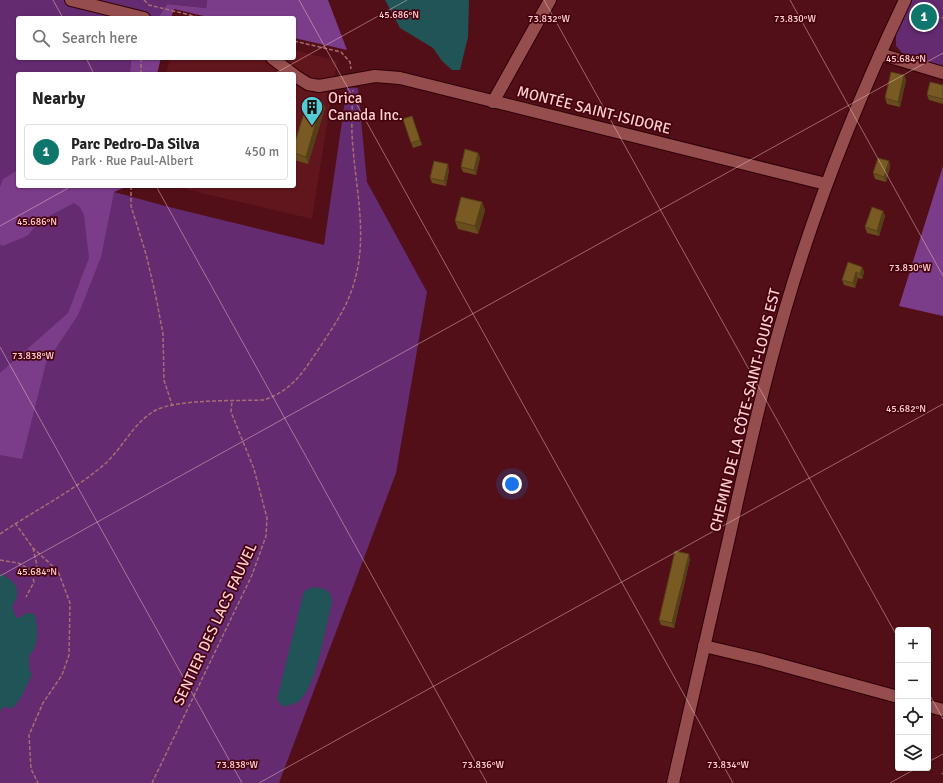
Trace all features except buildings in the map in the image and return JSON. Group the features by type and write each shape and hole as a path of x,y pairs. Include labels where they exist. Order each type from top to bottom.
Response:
{"street":[{"path":"71,0 136,16"},
{"path":"493,102 550,0"},
{"name":"CHEMIN DE LA CÔTE-SAINT-LOUIS EST","path":"673,783 764,385 798,268 826,184 855,109 905,0"},
{"path":"880,54 943,73"},
{"name":"MONTÉE SAINT-ISIDORE","path":"275,60 290,72"},
{"name":"MONTÉE SAINT-ISIDORE","path":"296,76 308,84 319,86 375,76 393,77 826,184"},
{"path":"704,646 763,660 895,696"},
{"path":"931,707 943,710"}],"path":[{"path":"144,0 149,5 194,16"},
{"path":"931,21 937,17 943,18"},
{"path":"0,534 15,523 73,488 106,462 139,422 156,410 172,405 264,400 278,395 290,387 303,372 341,315 351,292 360,254 362,232 352,146 354,80 350,62 346,55 341,52 296,41"},
{"path":"141,60 141,72"},
{"path":"131,188 131,206 146,254 163,334 164,380 172,405"},
{"name":"SENTIER DES LACS FAUVEL","path":"152,783 252,575 266,536 267,518 254,469 231,412 232,401"},
{"path":"15,523 33,548 58,571 70,603 69,655 62,675 43,703 29,734 31,769 38,783"},
{"path":"26,598 32,588 37,566 33,548"},
{"path":"0,560 24,565 31,570 34,578"}],"shaded area":[{"path":"0,0 207,0 206,8 167,4 159,16 16,16 16,60 131,60 130,72 16,72 16,188 88,188 114,194 114,192 324,245 347,87 358,88 367,182 427,292 396,473 279,783 0,783"},
{"path":"207,0 328,0 347,50 296,38 296,16 204,16 174,9 172,16 159,16 167,4 206,8"},
{"path":"912,0 943,0 943,66 904,55 896,46 896,34"},
{"path":"296,51 337,61 312,219 180,188 296,188 296,72 166,72 170,60 296,60"},
{"path":"131,60 160,60 158,72 130,72"},
{"path":"943,166 943,316 899,306"},
{"path":"16,171 16,188 123,188 114,192 101,257 78,315 46,363 22,459 0,455 0,373 68,313 89,258 84,215 80,207 74,203 40,221 27,236 2,246 0,244 0,187 3,179"}],"water":[{"path":"385,0 469,0 468,37 460,70 452,70 442,61 433,48 400,28"},
{"path":"0,574 10,579 16,587 17,596 12,607 16,618 21,617 26,613 34,614 37,624 37,636 35,647 29,656 29,670 32,674 22,696 13,708 3,707 0,712"},
{"path":"313,587 325,589 330,594 332,602 317,666 302,698 295,703 283,707 277,699 304,591"}],"place":[{"name":"Parc Pedro-Da Silva","path":"924,17"},
{"name":"Orica Canada Inc.","path":"312,126"}]}
